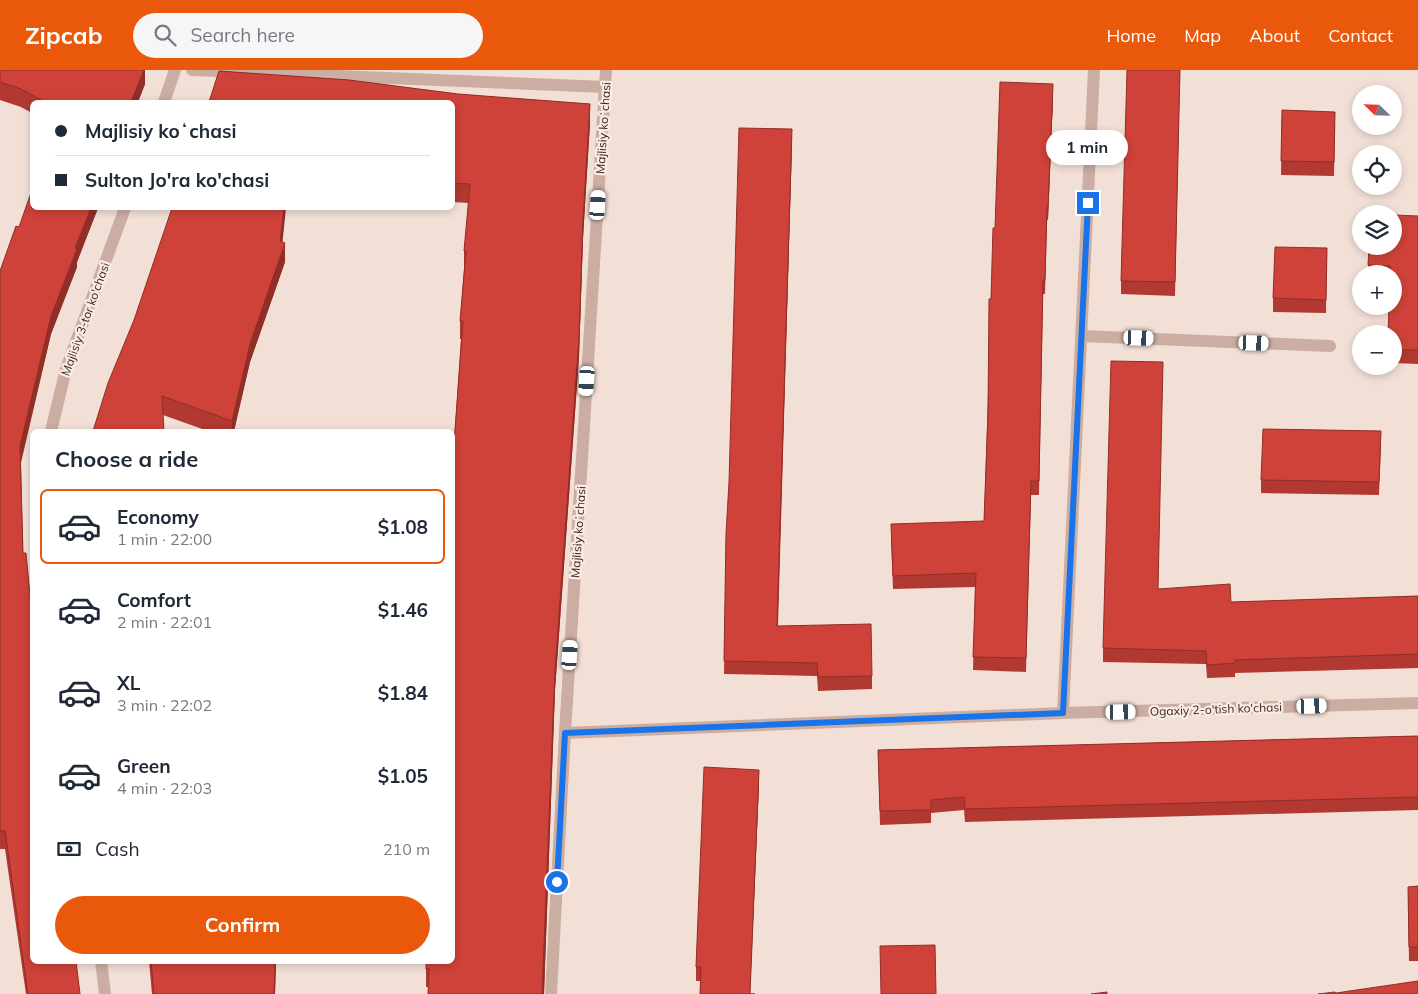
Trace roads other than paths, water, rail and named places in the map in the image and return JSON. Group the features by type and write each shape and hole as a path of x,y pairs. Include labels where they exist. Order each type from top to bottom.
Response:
{"street":[{"path":"165,100 175,70"},
{"path":"192,70 605,87"},
{"name":"Majlisiy koʻchasi","path":"552,994 565,733 606,70"},
{"path":"1063,713 1094,70"},
{"name":"Majlisiy 3-tor ko'chasi","path":"51,429 66,369 124,210"},
{"path":"1082,336 1330,346"},
{"name":"Ogaxiy 2-o'tish ko'chasi","path":"565,733 1063,713 1418,703"},
{"path":"101,964 105,994"}]}
